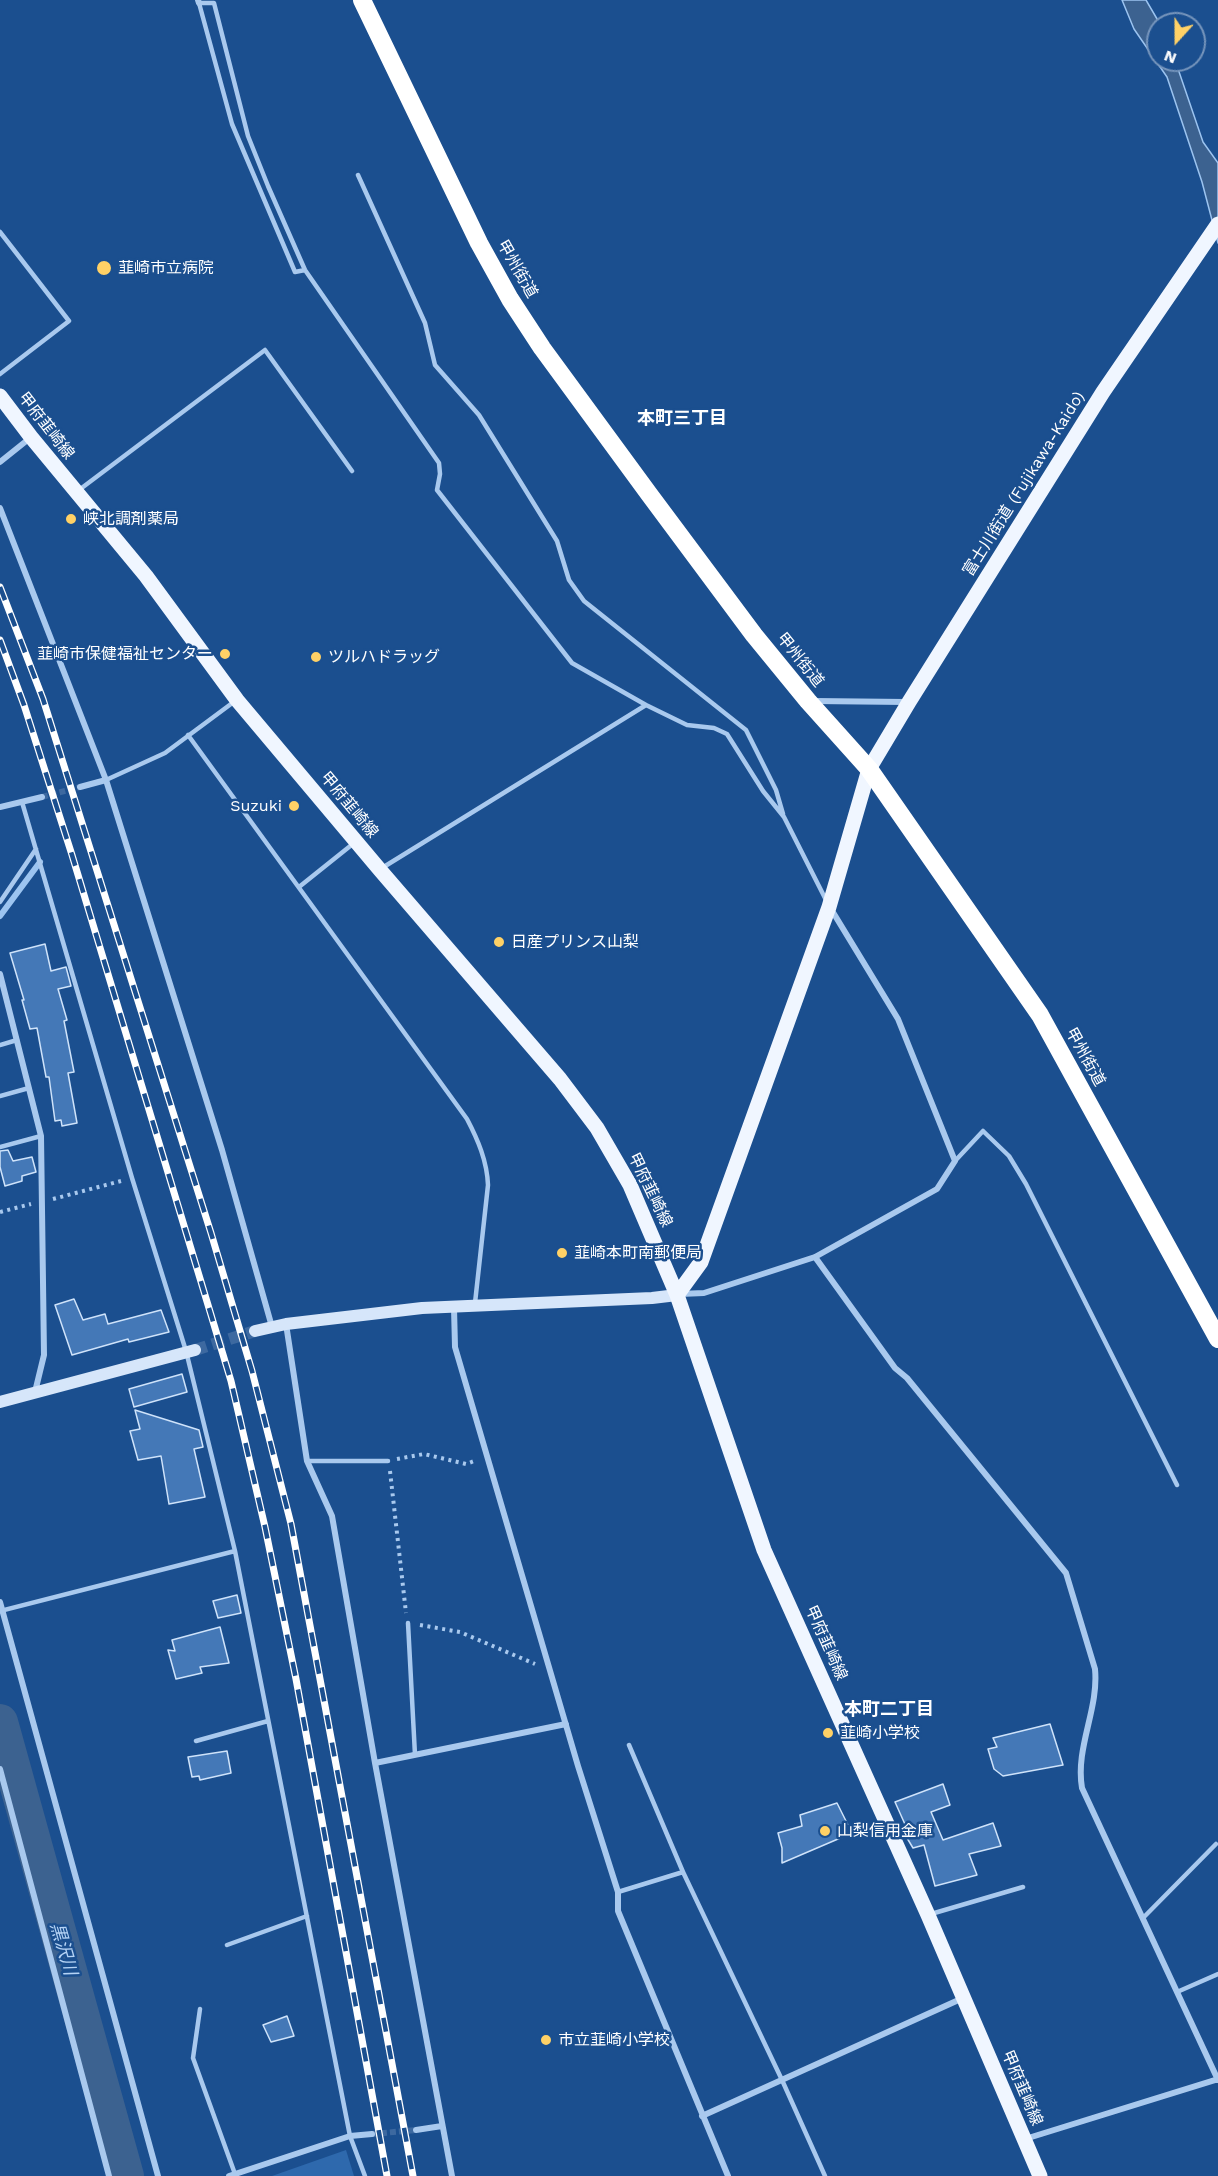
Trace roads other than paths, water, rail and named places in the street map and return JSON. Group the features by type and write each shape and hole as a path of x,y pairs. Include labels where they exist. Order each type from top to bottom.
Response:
{"highway":[{"name":"甲州街道","path":"362,0 474,232 510,299 542,348 754,634 808,701 869,769 1040,1015 1218,1339"}],"main road":[{"name":"富士川街道 (Fujikawa-Kaido)","path":"677,1294 701,1262 829,907 869,769 1103,392 1218,224"},
{"name":"甲府韮崎線","path":"0,396 146,576 237,700 560,1079 597,1128 630,1185 677,1294 764,1550 928,1915 1040,2176"}],"street":[{"path":"0,462 31,437"},
{"path":"0,508 106,780 222,1149 272,1327"},
{"path":"808,701 909,702"},
{"path":"80,787 106,780"},
{"path":"0,807 42,797"},
{"path":"255,1331 285,1324 422,1308 652,1298 704,1293 815,1257 937,1189 955,1161 898,1018 829,907"},
{"path":"0,974 40,1136 44,1355 35,1392"},
{"path":"815,1257 895,1368 907,1378 1066,1574 1095,1669 1096,1685 1079,1770 1082,1788 1218,2080 1024,2139"},
{"path":"454,1308 455,1347 549,1669 618,1892 618,1911 728,2176"},
{"path":"285,1324 307,1461 332,1516 375,1763 452,2176"},
{"path":"0,1402 190,1350"},
{"path":"0,1602 158,2176"},
{"path":"375,1763 566,1725"},
{"path":"0,1769 110,2176"},
{"path":"702,2116 964,1998"},
{"path":"416,2130 442,2126"},
{"path":"232,2175 350,2136 372,2134"}],"lane":[{"path":"305,270 295,272 232,124 199,1 214,3 248,136 305,270 439,463 440,474 437,490 572,663 646,705 687,725 714,728 728,734 763,791 784,817"},
{"path":"358,175 426,323 431,344 430,354 435,365 479,415 557,541 569,580 584,601 746,730 776,790 784,817 829,907"},
{"path":"0,232 69,321 0,374"},
{"path":"77,492 266,350 352,471"},
{"path":"106,780 165,753 237,700"},
{"path":"380,870 646,705"},
{"path":"188,735 467,1119 478,1140 488,1173 488,1185 474,1307"},
{"path":"22,802 132,1178 190,1350 235,1551 350,2136 365,2176"},
{"path":"299,887 356,841"},
{"path":"0,902 36,849"},
{"path":"0,1045 17,1040"},
{"path":"0,1096 28,1088"},
{"path":"955,1161 983,1131 1009,1156 1026,1184 1177,1485"},
{"path":"0,1147 40,1136"},
{"path":"307,1461 388,1461"},
{"path":"1,1611 235,1551"},
{"path":"408,1623 415,1755"},
{"path":"196,1741 268,1721"},
{"path":"629,1745 683,1872 825,2176"},
{"path":"1143,1918 1216,1844"},
{"path":"618,1892 683,1872"},
{"path":"928,1915 1023,1887"},
{"path":"227,1945 307,1916"},
{"path":"1177,1992 1218,1974"},
{"path":"200,2009 192,2058 232,2175"}],"waterway":[{"path":"0,916 40,862"},
{"name":"黒沢川","path":"0,1722 126,2176"}],"tunnel":[{"path":"42,797 80,787"},
{"path":"195,1350 255,1331"},
{"path":"372,2134 416,2130"}],"railway":[{"path":"0,587 43,699 211,1233 252,1371 291,1524 413,2176"},
{"path":"0,640 24,705 72,855 231,1381 265,1527 296,1679 387,2176"}],"place":[{"name":"韮崎市立病院","path":"104,268"},
{"name":"峡北調剤薬局","path":"71,519"},
{"name":"韮崎市保健福祉センター","path":"225,654"},
{"name":"ツルハドラッグ","path":"316,657"},
{"name":"Suzuki","path":"294,806"},
{"name":"日産プリンス山梨","path":"499,942"},
{"name":"韮崎本町南郵便局","path":"562,1253"},
{"name":"韮崎小学校","path":"828,1733"},
{"name":"山梨信用金庫","path":"825,1831"},
{"name":"市立韮崎小学校","path":"546,2040"}],"district":[{"name":"本町三丁目","path":"682,419"},
{"name":"本町二丁目","path":"889,1710"}]}
